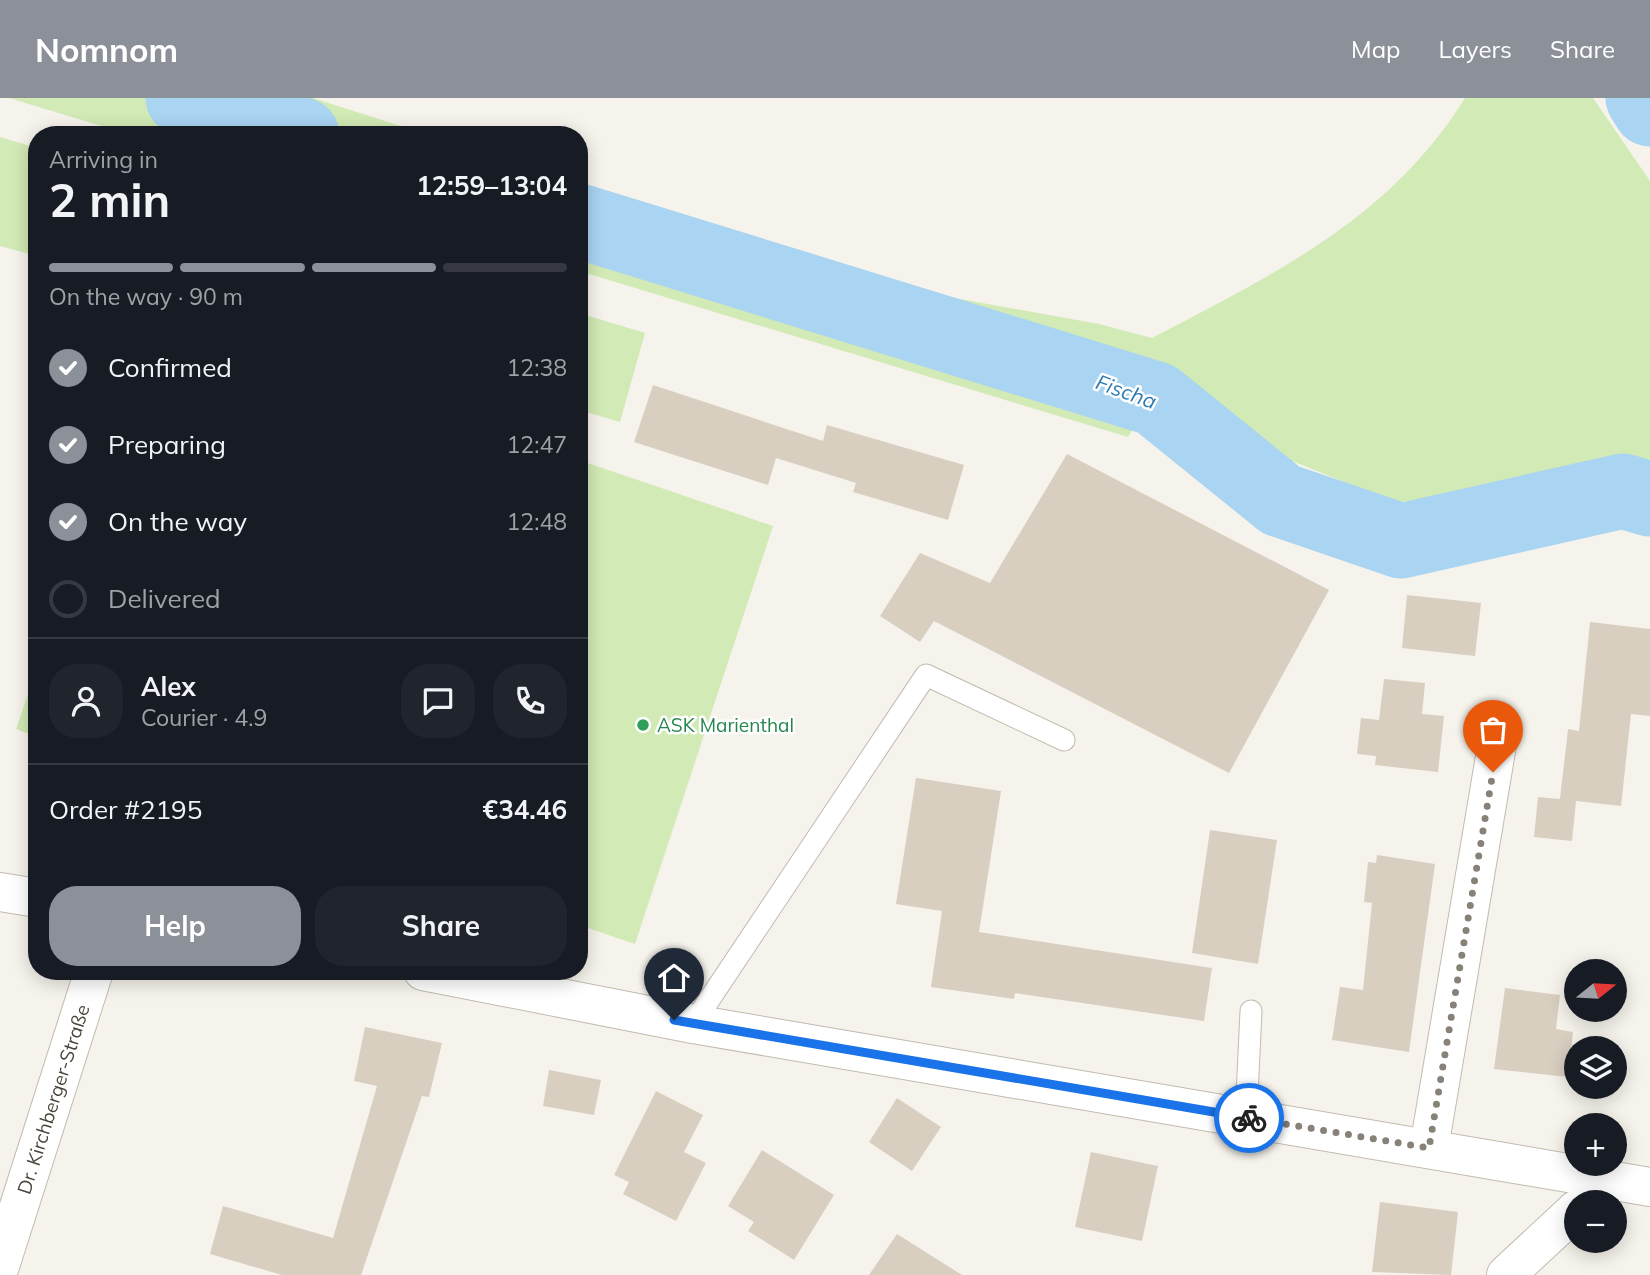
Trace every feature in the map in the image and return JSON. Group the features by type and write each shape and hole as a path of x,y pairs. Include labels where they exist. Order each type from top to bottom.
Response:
{"street":[{"path":"1429,1148 1497,746"},
{"path":"0,892 28,897"},
{"name":"Dr. Kirchberger-Straße","path":"0,1266 90,980"},
{"path":"469,980 693,1024 1429,1148 1591,1190"},
{"path":"1606,1190 1650,1186"},
{"path":"1506,1275 1564,1221"}],"lane":[{"path":"693,1024 926,675 1064,740"},
{"path":"1246,1117 1251,1011"}],"green space":[{"path":"9,98 313,98 401,126 101,126"},
{"path":"1465,98 1593,98 1650,181 1650,468 1547,479 1396,503 1255,446 1165,375 1128,437 588,274 588,185 949,297 1099,324 1152,338 1285,266 1326,239 1365,210 1401,178 1435,141"},
{"path":"0,137 28,145 28,254 0,246"},
{"path":"588,316 645,333 620,422 588,413"},
{"name":"ASK Marienthal","path":"588,463 773,526 635,944 588,928"},
{"path":"28,694 28,734 16,729"}],"building":[{"path":"653,385 823,441 827,425 964,465 948,520 853,492 856,483 776,458 768,485 634,442"},
{"path":"1067,454 1329,590 1229,773 934,621 920,642 880,616 920,553 990,583"},
{"path":"1407,595 1481,603 1475,656 1402,648"},
{"path":"1590,622 1650,629 1650,716 1631,714 1621,806 1576,801 1572,841 1534,837 1538,797 1560,799 1568,729 1579,731"},
{"path":"1384,679 1425,683 1422,714 1444,716 1438,772 1375,765 1376,756 1357,754 1361,718 1379,720"},
{"path":"916,778 1001,791 979,932 1212,968 1204,1021 1015,993 1014,999 931,987 942,911 896,904"},
{"path":"1210,830 1277,840 1258,964 1192,953"},
{"path":"1377,855 1435,864 1409,1052 1332,1040 1340,987 1363,990 1372,903 1364,902 1368,862 1376,863"},
{"path":"1505,988 1560,995 1556,1029 1573,1032 1573,1036 1564,1036 1564,1077 1494,1069"},
{"path":"365,1027 442,1043 429,1097 422,1096 361,1275 282,1275 210,1254 223,1206 333,1238 377,1086 354,1081"},
{"path":"549,1070 601,1080 594,1115 543,1106"},
{"path":"656,1091 703,1115 684,1152 706,1163 676,1221 623,1194 629,1182 614,1175"},
{"path":"897,1098 941,1127 912,1171 869,1142"},
{"path":"762,1150 834,1195 794,1260 748,1231 754,1222 728,1206"},
{"path":"1091,1152 1158,1166 1142,1241 1075,1227"},
{"path":"1380,1202 1458,1212 1451,1275 1372,1272"},
{"path":"897,1234 962,1275 869,1275"}],"waterway":[{"name":"Fischa","path":"183,98 273,126"},
{"path":"1643,98 1650,109"},
{"name":"Fischa","path":"588,224 1156,399 1281,500 1401,541 1623,491 1650,499"}],"way so far":[{"path":"1249,1118 1429,1148 1493,772"}],"place":[{"name":"ASK Marienthal","path":"643,725"}],"route":[{"path":"674,1020 1249,1118"}]}
